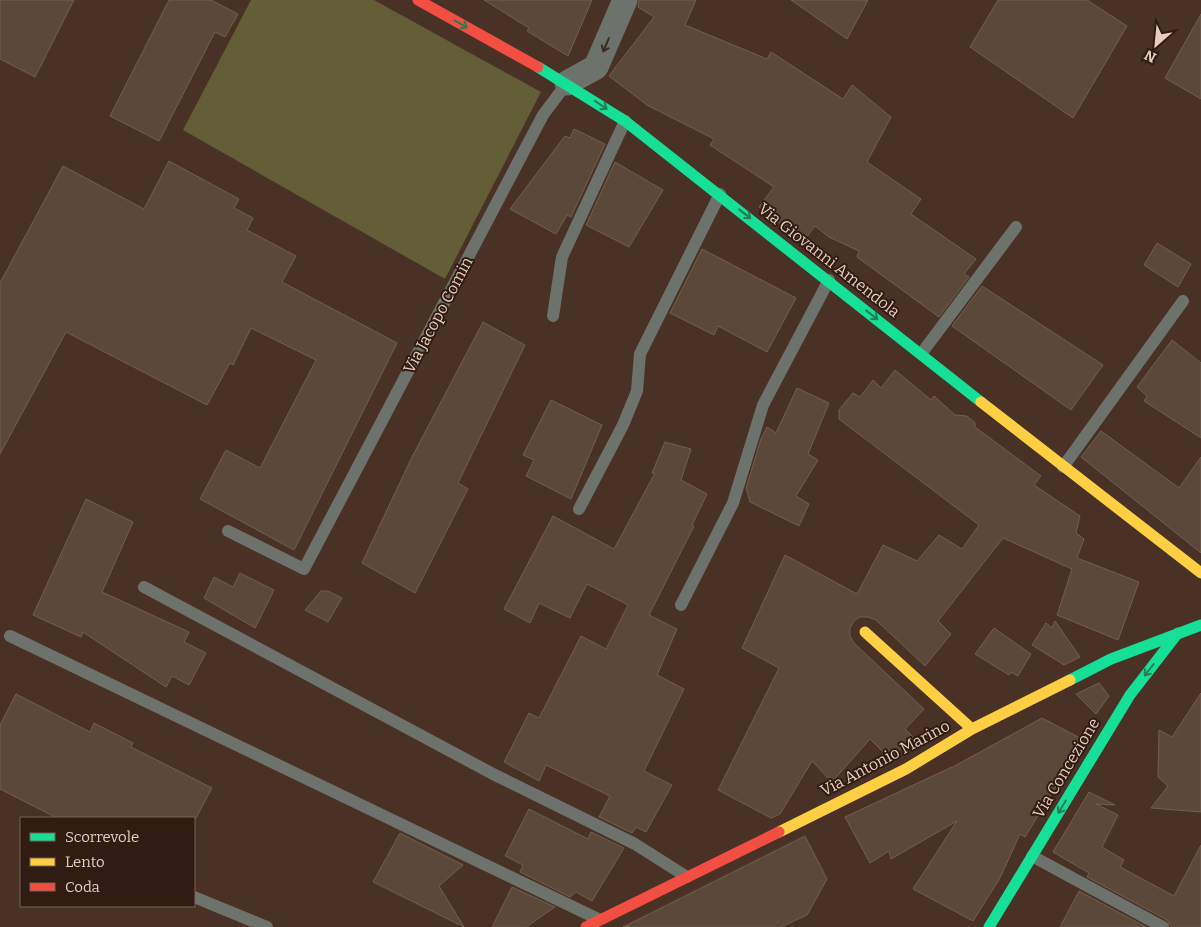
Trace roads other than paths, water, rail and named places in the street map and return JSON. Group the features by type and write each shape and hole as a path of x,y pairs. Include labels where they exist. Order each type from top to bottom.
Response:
{"street":[{"name":"Via Giovanni Amendola","path":"418,0 567,83 625,121 829,280 1063,467 1201,573"},
{"name":"Via Jacopo Comin","path":"567,83 596,67 625,0"},
{"name":"Via Antonio Marino","path":"586,927 906,769 972,729 1112,659 1179,631 1201,625"},
{"name":"Via Concezione","path":"989,927 1130,695 1179,631"},
{"path":"865,632 972,729"}],"lane":[{"name":"Via Jacopo Comin","path":"228,531 304,570 543,115 567,83"},
{"path":"553,316 562,257 625,121"},
{"path":"579,509 623,426 637,391 640,354 720,194"},
{"path":"921,354 1016,227"},
{"path":"681,604 733,503 763,405 829,280"},
{"path":"1063,467 1183,301"},
{"path":"144,587 492,774 636,844 687,877"},
{"path":"10,636 599,920"},
{"path":"1032,856 1163,927"},
{"path":"195,898 267,927"}]}
